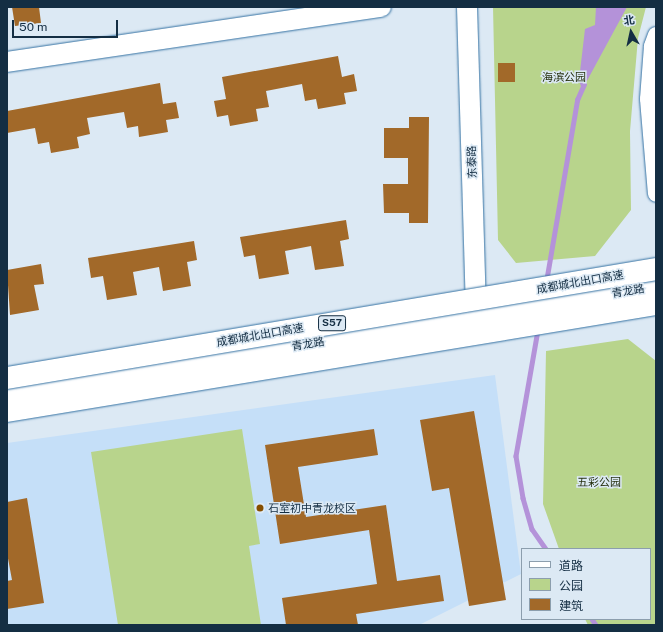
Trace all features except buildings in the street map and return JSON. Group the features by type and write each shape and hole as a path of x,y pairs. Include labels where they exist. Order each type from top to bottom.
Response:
{"highway":[{"name":"成都城北出口高速","path":"7,378 656,269"},
{"path":"7,411 656,304"}],"street":[{"path":"7,62 380,7"},
{"name":"东泰路","path":"467,7 476,316"},
{"path":"656,34 652,46 648,99 656,194"},
{"name":"青龙路","path":"7,394 656,287"}],"shaded area":[{"path":"596,7 627,7 582,90 579,80 585,29 595,25"},
{"name":"石室初中青龙校区","path":"495,375 521,574 419,625 7,625 7,443"}],"green space":[{"name":"海滨公园","path":"493,7 646,7 638,38 630,131 631,210 595,256 516,263 498,240"},
{"name":"五彩公园","path":"628,339 656,361 656,625 588,625 586,620 651,620 651,548 559,548 543,504 546,351"},
{"path":"242,429 260,544 249,546 261,625 118,625 91,452"}],"waterway":[{"path":"546,282 577,100 584,84"},
{"path":"538,330 516,456 523,498 532,529 545,548"},
{"path":"593,620 596,625"}],"place":[{"name":"石室初中青龙校区","path":"260,508"}]}
